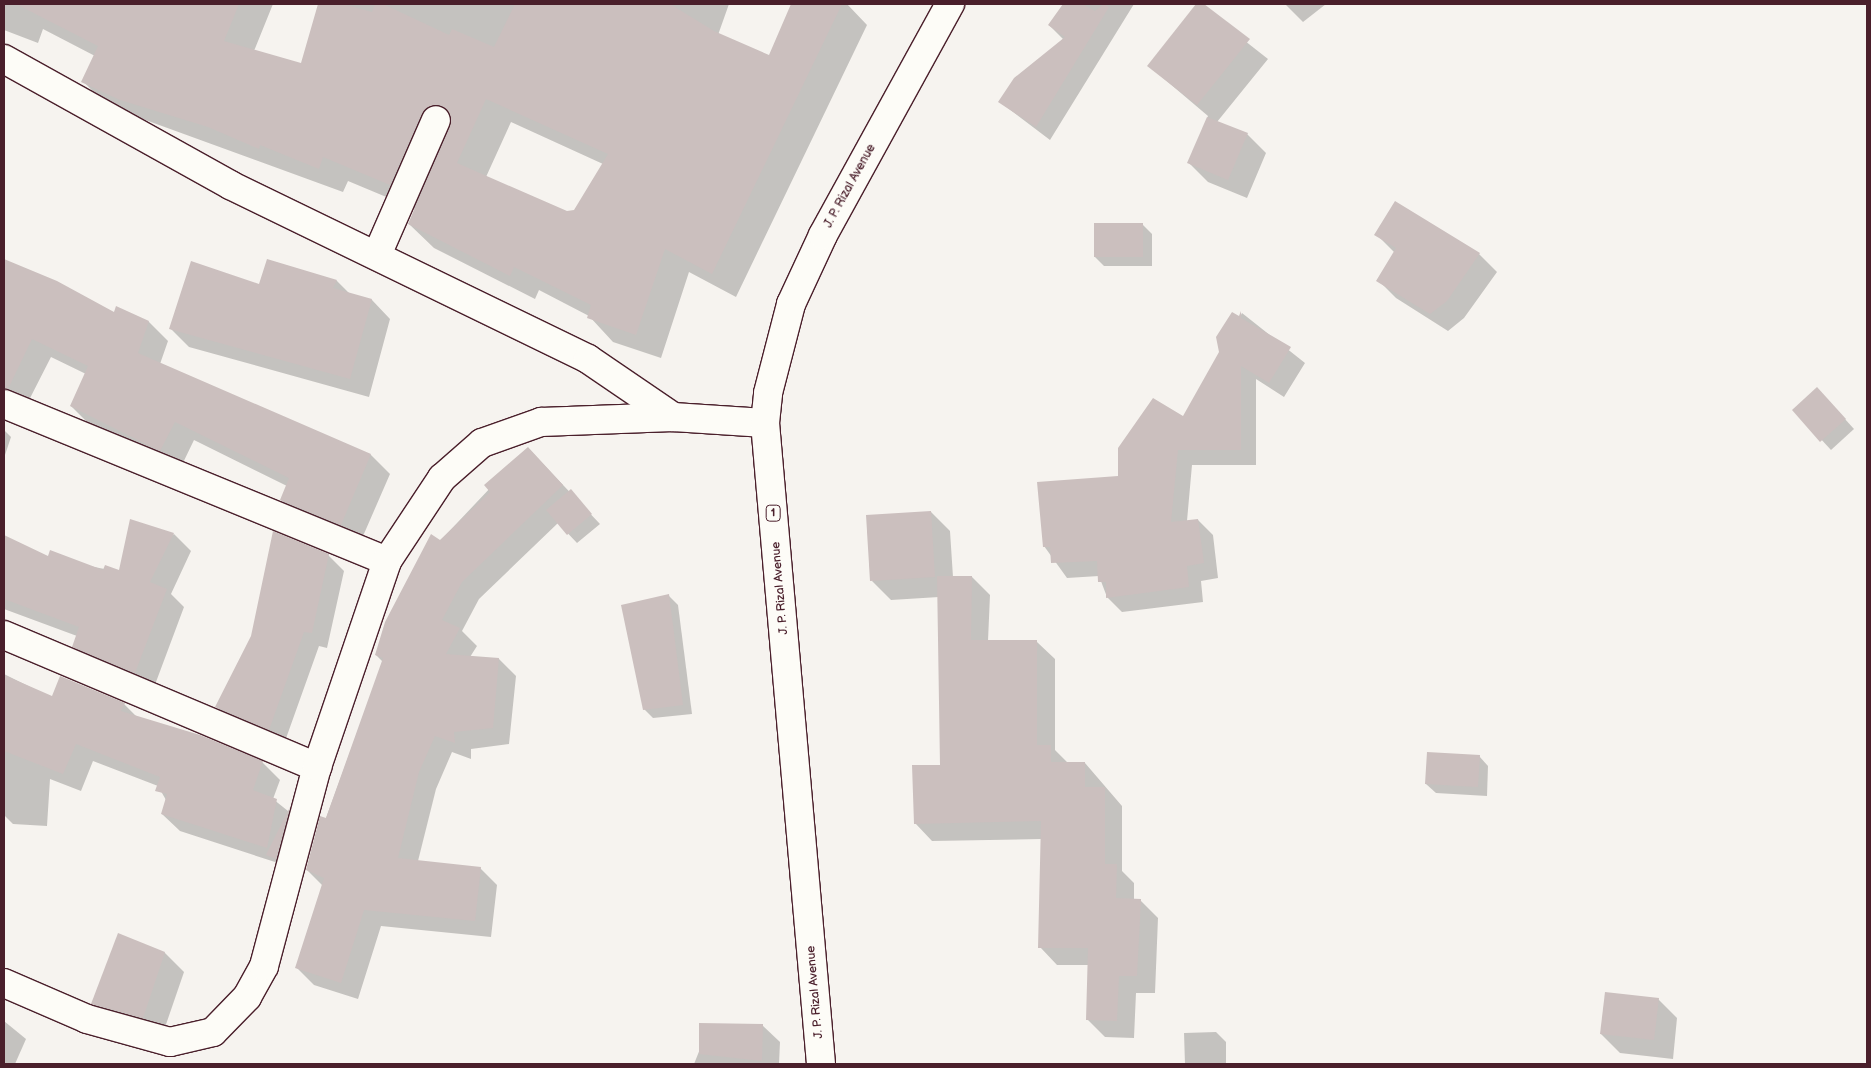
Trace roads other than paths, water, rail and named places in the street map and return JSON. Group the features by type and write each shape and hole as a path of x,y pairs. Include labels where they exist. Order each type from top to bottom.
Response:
{"street":[{"name":"J. P. Rizal Avenue","path":"821,1064 765,423 768,393 791,304 822,235 950,4"},
{"path":"4,59 230,185 588,359 673,416"},
{"path":"377,255 436,120"},
{"path":"4,404 387,561"},
{"path":"4,984 87,1019 170,1042 213,1032 247,996 264,966 317,767 387,561 442,478 482,443 540,422 673,416 765,423"},
{"path":"4,634 317,767"}]}
